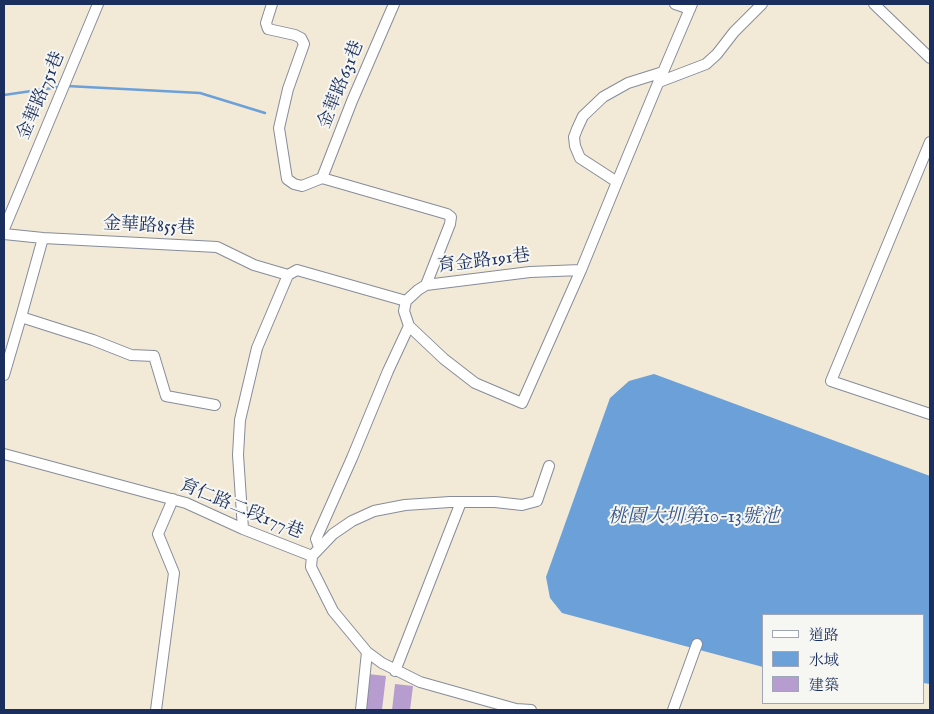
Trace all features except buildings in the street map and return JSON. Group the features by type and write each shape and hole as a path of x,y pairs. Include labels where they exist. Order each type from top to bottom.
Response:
{"street":[{"name":"金華路751巷","path":"4,229 98,4"},
{"path":"272,4 266,23 268,29 295,35 301,38 304,44 288,89 279,128 287,179 294,184 302,186 322,178 452,217 426,285"},
{"name":"金華路631巷","path":"322,178 352,101 394,4"},
{"path":"406,301 404,311 409,326 444,359 475,383 522,403 581,270 691,7 675,4"},
{"path":"617,182 580,158 575,146 574,137 583,116 602,97 628,83 661,77 706,64 762,4"},
{"path":"874,4 930,58"},
{"path":"930,142 831,381 930,414"},
{"name":"金華路855巷","path":"4,234 43,238 217,247 254,265 288,275 297,270 406,301"},
{"path":"4,375 43,238"},
{"name":"育金路191巷","path":"406,301 426,285 530,272 581,270"},
{"path":"243,529 238,455 240,420 257,348 288,275"},
{"path":"21,317 93,340 131,355 154,356 166,396 215,405"},
{"path":"319,546 316,539 409,326"},
{"name":"育仁路二段177巷","path":"4,454 186,503 243,529 312,556 319,546 352,520 374,511 405,505 461,502 495,502 522,505 537,500 549,466"},
{"path":"156,710 174,573 158,534 173,499"},
{"path":"395,671 461,502"},
{"path":"312,556 310,567 334,611 367,652 395,671 420,682 516,709 531,710"},
{"path":"673,710 697,644"},
{"path":"361,710 367,652"}],"water":[{"name":"桃園大圳第10-13號池","path":"654,374 930,476 930,684 924,683 924,614 762,614 762,667 562,613 550,598 546,577 610,398 629,381"}],"waterway":[{"path":"67,86 200,93 265,113"},
{"path":"4,95 59,87"}]}
